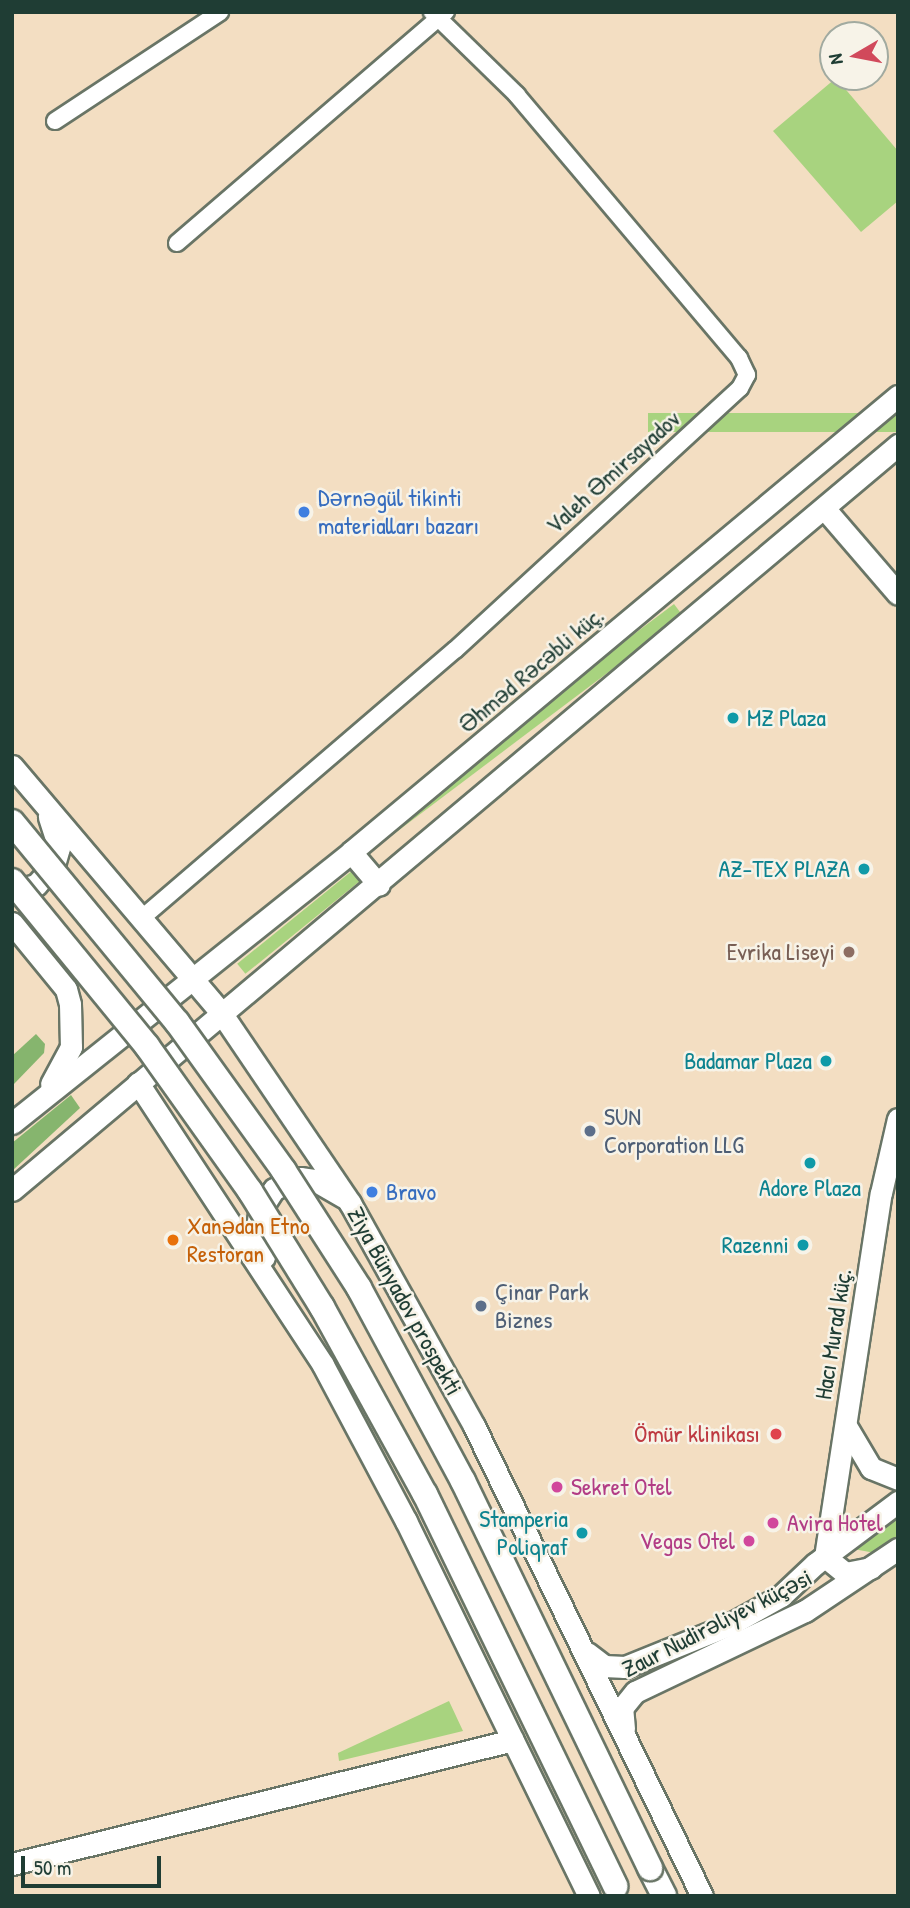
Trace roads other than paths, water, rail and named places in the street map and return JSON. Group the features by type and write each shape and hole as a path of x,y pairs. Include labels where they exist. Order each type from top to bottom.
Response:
{"main road":[{"name":"Əhməd Rəcəbli küç.","path":"19,1117 351,852 692,571 898,396"},
{"path":"12,1190 379,885 898,445"},
{"path":"824,508 898,594"},
{"path":"692,571 715,600"},
{"name":"Ziya Bünyadov prospekti","path":"12,766 222,1014 350,1203 442,1364 702,1896"},
{"path":"12,891 25,890 47,876 60,848 41,799"},
{"name":"Ziya Bünyadov prospekti","path":"12,822 120,949 206,1062 359,1288 463,1481 664,1896"},
{"path":"351,852 379,885"},
{"path":"12,881 147,1046 250,1191 322,1307 425,1494 618,1891"},
{"path":"12,923 66,989 73,1018 71,1047 61,1072 19,1117"},
{"path":"138,1083 270,1277 380,1471 589,1896"},
{"name":"Hacı Murad küç.","path":"825,1557 846,1426 890,1194 898,1119"},
{"path":"270,1277 257,1229 259,1212 274,1189 300,1178 314,1180 350,1203"},
{"path":"846,1426 871,1468 898,1479"},
{"name":"Zaur Nudirəliyev küçəsi","path":"583,1649 613,1670 640,1663 755,1612 781,1596 825,1557 898,1502"},
{"name":"Zaur Nudirəliyev küçəsi","path":"625,1735 622,1708 635,1692 792,1618 898,1549"},
{"path":"825,1557 845,1573 871,1568"},
{"path":"12,1864 513,1740"}],"street":[{"path":"55,121 220,12"},
{"path":"177,243 439,14"},
{"name":"Valeh Əmirsayadov","path":"142,918 455,650 740,388 747,375 739,358 517,95 439,14"}],"place":[{"name":"Dərnəgül tikinti materialları bazarı","path":"304,512"},
{"name":"MZ Plaza","path":"733,718"},
{"name":"AZ-TEX PLAZA","path":"864,869"},
{"name":"Evrika Liseyi","path":"849,952"},
{"name":"Badamar Plaza","path":"826,1061"},
{"name":"SUN Corporation LLG","path":"590,1131"},
{"name":"Adore Plaza","path":"810,1163"},
{"name":"Bravo","path":"372,1192"},
{"name":"Xanədan Etno Restoran","path":"173,1240"},
{"name":"Razenni","path":"803,1245"},
{"name":"Çinar Park Biznes","path":"481,1306"},
{"name":"Ömür klinikası","path":"776,1434"},
{"name":"Sekret Otel","path":"557,1487"},
{"name":"Avira Hotel","path":"773,1523"},
{"name":"Stamperia Poliqraf","path":"582,1533"},
{"name":"Vegas Otel","path":"749,1541"}]}
